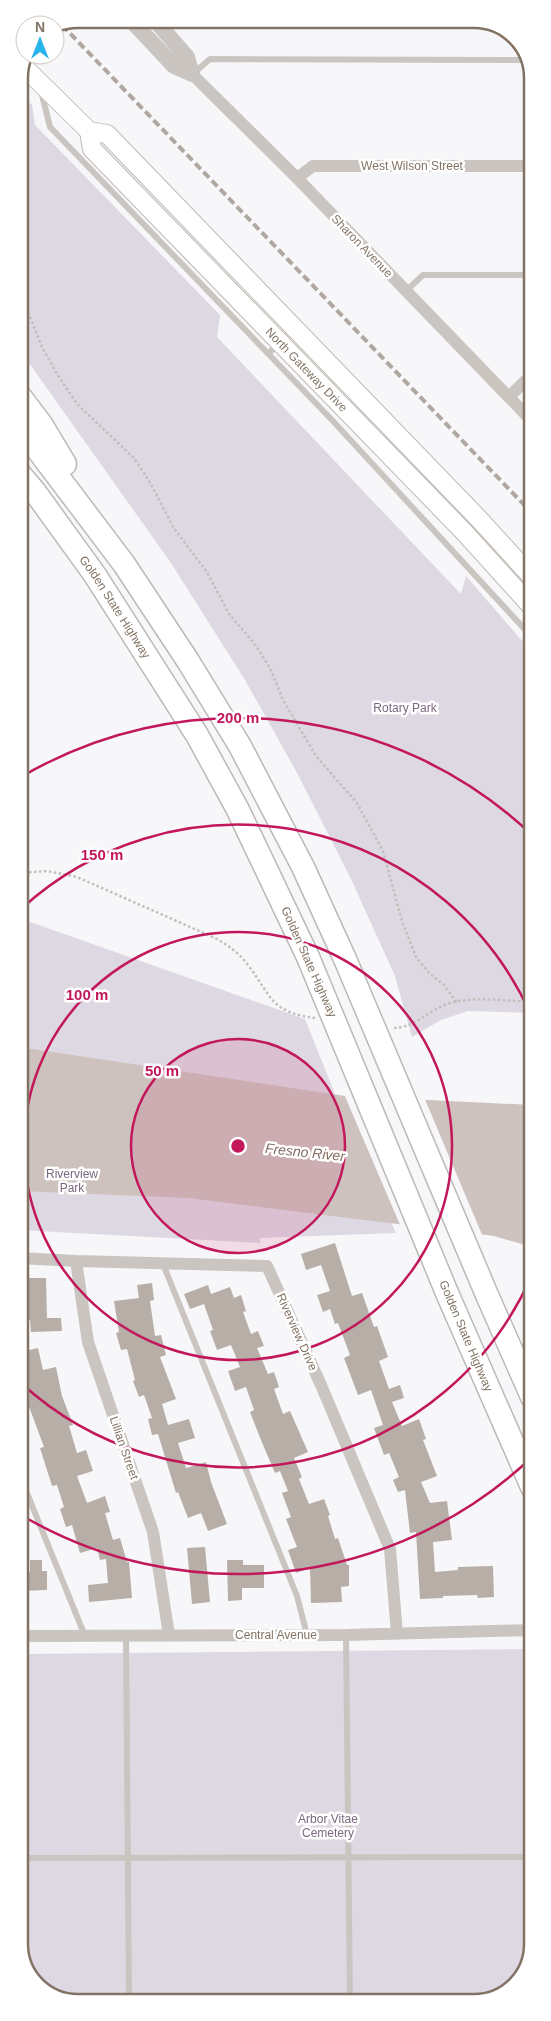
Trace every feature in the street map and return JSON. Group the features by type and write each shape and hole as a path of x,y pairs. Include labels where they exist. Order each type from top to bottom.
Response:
{"highway":[{"path":"28,407 41,424 124,564 188,661 240,746 299,858 346,959 524,1379"},
{"path":"28,437 124,564"},
{"name":"Golden State Highway","path":"28,484 95,575 197,735 237,808 308,958 447,1293 524,1469"}],"main road":[{"name":"North Gateway Drive","path":"28,71 90,132 107,134 479,519 524,568"},
{"name":"North Gateway Drive","path":"90,132 92,149 274,348 464,532 524,597"}],"street":[{"path":"138,28 174,66 192,74"},
{"path":"162,28 187,57 192,74"},
{"name":"Sharon Avenue","path":"192,74 297,178 524,413"},
{"name":"West Wilson Street","path":"297,178 313,166 524,166"},
{"path":"509,397 524,381"},
{"name":"Riverview Drive","path":"28,1258 267,1266 321,1385 390,1549 397,1634"},
{"name":"Lillian Street","path":"76,1261 88,1342 153,1532 169,1635"},
{"name":"Central Avenue","path":"28,1636 346,1635 524,1630"}],"lane":[{"path":"192,74 210,59 521,60"},
{"path":"39,82 50,128 274,348 524,627"},
{"path":"405,291 424,275 524,275"},
{"path":"274,348 295,328"},
{"path":"517,618 524,612"},
{"path":"163,1263 297,1596 307,1635"},
{"path":"28,1495 86,1636"},
{"path":"126,1635 129,1993"},
{"path":"346,1635 350,1994"},
{"path":"28,1858 524,1857"}],"path":[{"path":"28,312 42,347 77,404 134,458 151,484 173,527 207,572 229,614 254,643 270,668 283,700 316,756 357,803 383,851 402,921 416,957 457,1002"},
{"path":"28,872 47,871 77,877 215,938 230,946 240,955 277,1006 292,1013 318,1019"},
{"path":"389,1029 405,1028 457,1002 524,1002"}],"green space":[{"name":"Rotary Park","path":"28,101 32,105 35,125 220,315 217,337 461,594 466,576 524,643 524,1013 468,1011 441,1020 412,1037 395,976 351,879 296,771 245,680 171,563 28,362"},
{"name":"Riverview Park","path":"28,921 305,1019 355,1144 396,1233 259,1238 261,1243 28,1230"},
{"name":"Arbor Vitae Cemetery","path":"524,1649 524,1944 521,1960 513,1974 493,1990 474,1994 74,1993 58,1990 50,1985 34,1969 28,1954 28,1654"}],"water":[{"name":"Fresno River","path":"28,1048 345,1096 524,1105 524,1245 494,1236 188,1198 28,1191"}],"pier":[{"path":"344,1094 424,1097 483,1237 401,1227"}],"building":[{"path":"335,1243 352,1296 362,1293 374,1327 377,1326 388,1357 379,1361 389,1389 400,1385 404,1398 392,1402 402,1426 419,1419 426,1439 423,1440 437,1476 421,1482 430,1503 447,1501 452,1540 433,1542 435,1572 458,1570 458,1567 493,1566 494,1597 478,1598 477,1595 420,1599 416,1532 410,1533 405,1490 398,1492 393,1480 399,1477 389,1453 384,1455 374,1428 383,1425 371,1390 358,1395 344,1358 350,1355 338,1323 335,1324 330,1309 323,1312 317,1295 330,1291 321,1265 306,1270 301,1254"},
{"path":"28,1278 46,1278 47,1318 61,1318 62,1331 31,1332 30,1320 28,1320"},
{"path":"152,1283 154,1300 150,1301 155,1336 161,1335 166,1355 160,1357 176,1399 162,1404 168,1425 189,1419 195,1438 178,1443 186,1468 206,1462 211,1482 227,1524 208,1531 201,1513 188,1518 178,1492 176,1493 158,1434 152,1435 148,1419 152,1418 144,1395 139,1397 133,1381 135,1380 127,1349 121,1350 116,1333 119,1332 114,1301 139,1298 137,1285"},
{"path":"208,1285 211,1294 230,1287 234,1298 241,1295 246,1311 243,1312 251,1334 258,1331 264,1346 257,1348 268,1374 274,1372 279,1387 274,1389 283,1414 290,1411 308,1452 294,1458 302,1477 299,1479 309,1504 324,1499 330,1515 328,1516 335,1539 338,1538 347,1565 349,1565 349,1586 341,1587 342,1602 311,1603 310,1568 296,1573 288,1550 297,1547 286,1519 291,1517 282,1493 288,1491 280,1471 275,1473 261,1440 250,1412 254,1410 246,1387 235,1391 228,1371 240,1367 231,1345 217,1350 210,1331 213,1330 204,1304 190,1309 184,1294"},
{"path":"38,1348 43,1370 56,1367 62,1396 73,1425 69,1426 77,1453 86,1450 93,1471 77,1476 87,1503 105,1496 110,1512 105,1513 113,1540 120,1538 127,1562 129,1562 132,1598 89,1602 88,1585 108,1583 106,1559 100,1560 97,1548 80,1553 72,1525 66,1527 60,1509 64,1507 57,1485 52,1486 40,1448 44,1447 28,1404 28,1350"},
{"path":"205,1547 210,1602 192,1604 187,1548"},
{"path":"30,1560 42,1560 42,1571 47,1571 47,1590 28,1591 28,1572 30,1572"},
{"path":"227,1560 243,1560 243,1565 264,1565 264,1588 242,1588 242,1600 228,1601"}],"railway":[{"path":"65,29 524,505"}]}
